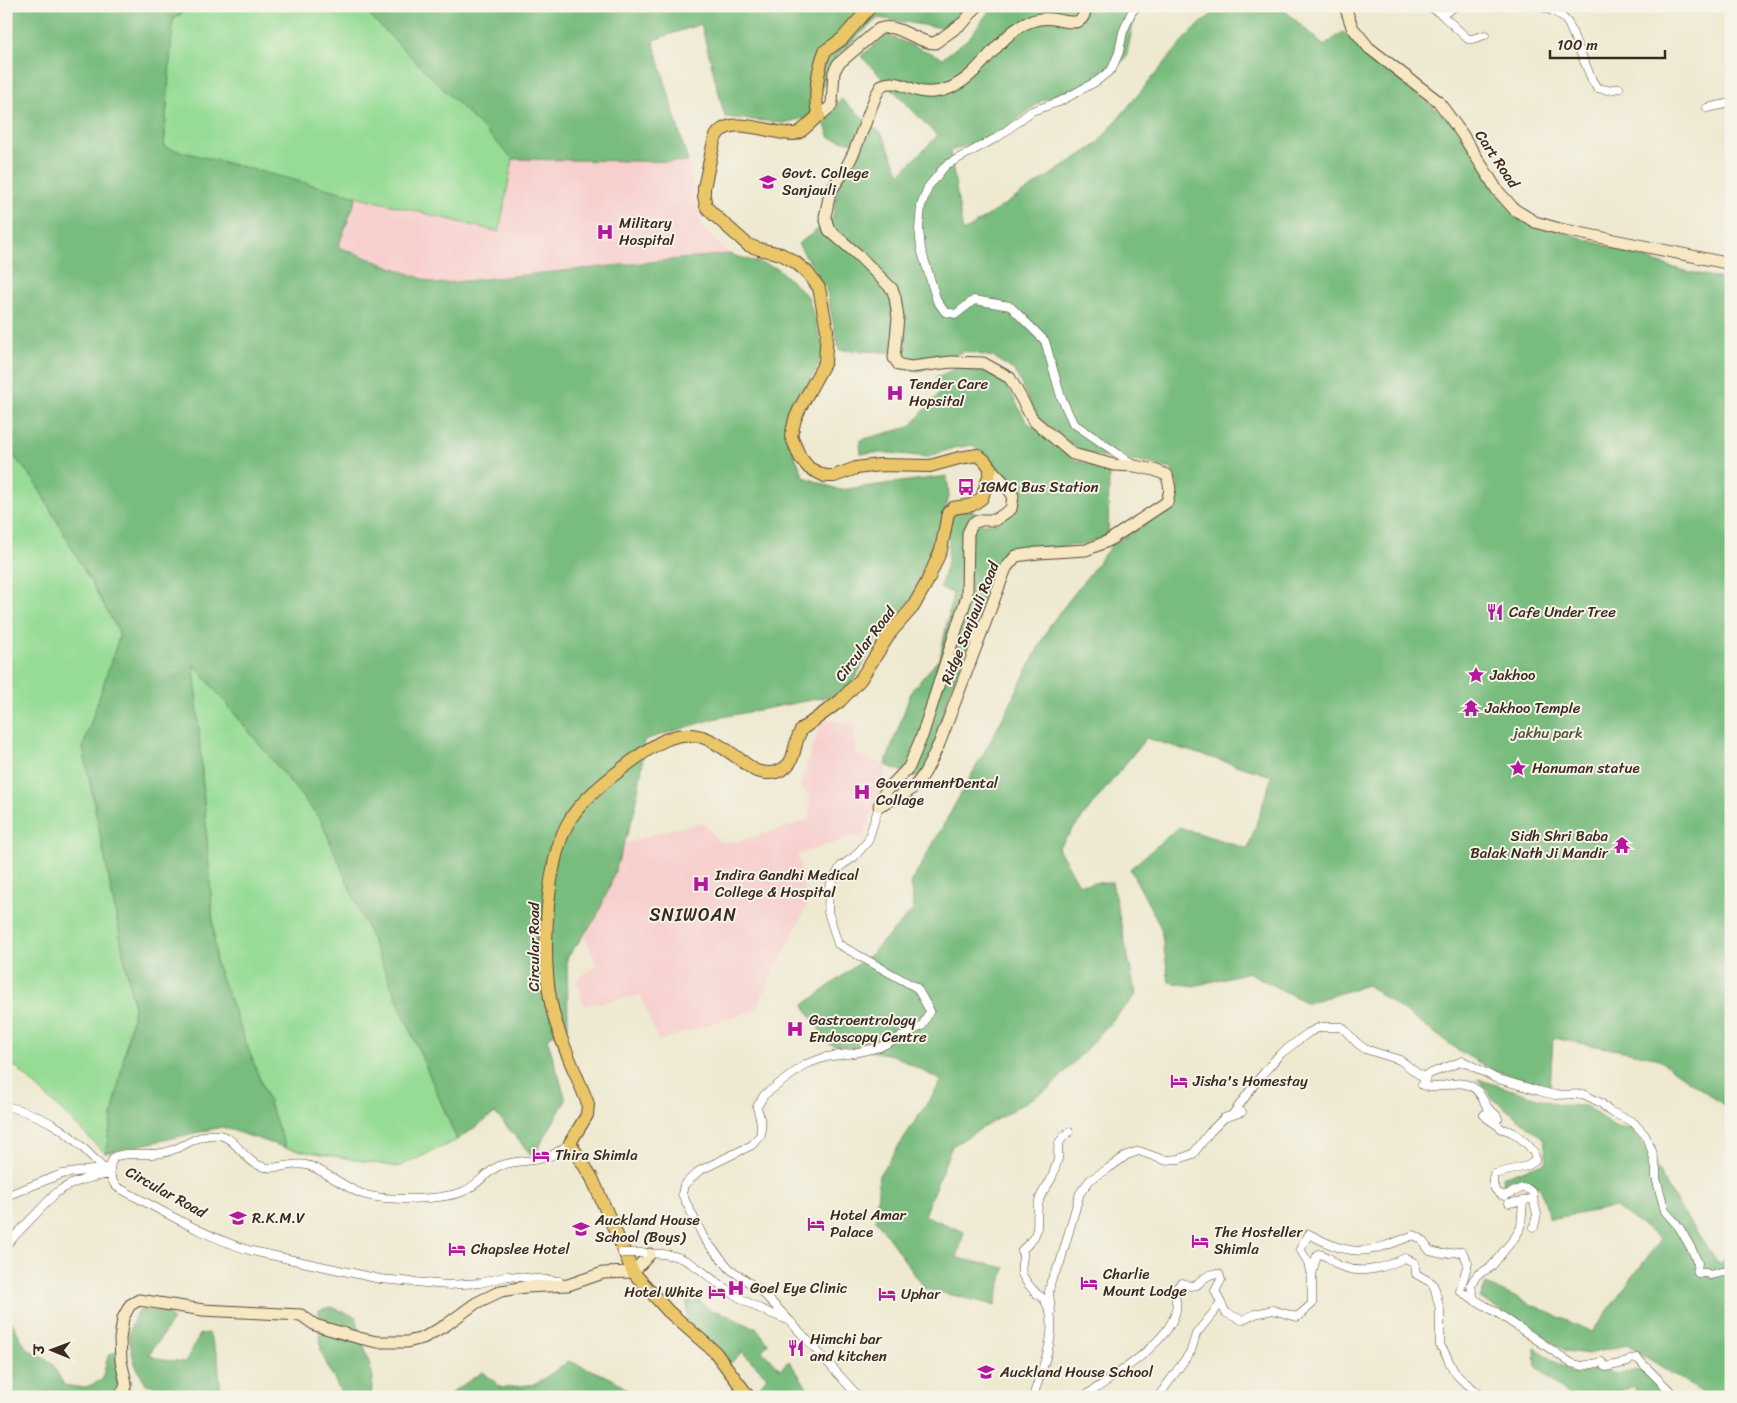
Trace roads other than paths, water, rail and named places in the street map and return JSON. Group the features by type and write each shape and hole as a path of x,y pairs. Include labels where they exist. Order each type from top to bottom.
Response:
{"main road":[{"path":"871,6 842,39 825,51 816,94 819,116 801,131 793,134 740,125 720,131 714,141 704,196 706,206 744,242 753,247 781,254 795,262 807,272 819,288 827,330 825,362 795,419 792,436 800,457 809,468 825,476 834,476 856,468 879,465 930,466 978,455 986,461 991,469"},
{"name":"Circular Road","path":"570,1143 587,1115 588,1104 557,1026 550,998 547,919 554,866 568,822 578,808 613,776 652,747 674,736 702,736 756,771 764,773 784,769 788,766 792,761 802,729 849,693 860,680 891,632 913,607 927,582 941,550 948,513 953,508 972,505 982,498 991,469"},
{"path":"570,1143 592,1178 633,1272 668,1311 715,1352 748,1397"}],"street":[{"path":"819,116 832,103 834,72 838,64 879,29 887,27 896,28 928,42 935,43 964,22 977,6"},
{"name":"Ridge Sanjauli Road","path":"879,806 886,801 903,795 915,786 928,766 939,744 1006,568 1016,556 1086,550 1108,541 1166,502 1170,489 1167,474 1135,466 1114,465 1073,454 1033,420 1010,378 983,363 965,361 911,367 899,365 894,358 898,318 892,289 858,255 829,230 825,217 830,192 845,170 854,152 876,95 882,85 892,83 928,92 945,90 956,86 970,76 984,59 1018,28 1031,21 1045,19 1073,23 1080,21 1086,6"},
{"path":"1135,466 1073,423 1061,397 1045,341 1010,306 974,300 956,314 945,312 937,301 921,249 919,229 921,206 928,186 946,165 998,137 1032,111 1059,102 1097,81 1112,69 1119,52 1122,32 1131,13 1137,6"},
{"name":"Cart Road","path":"1345,6 1352,27 1369,48 1438,101 1462,134 1497,190 1514,209 1535,222 1560,229 1731,264"},
{"path":"1429,6 1468,38 1472,39 1485,34"},
{"path":"1442,15 1456,6"},
{"path":"1540,6 1564,17 1573,33 1592,80 1598,88 1608,90 1619,88"},
{"path":"1707,108 1731,103"},
{"path":"859,1397 761,1291 730,1269 705,1240 682,1194 684,1185 699,1171 752,1145 761,1134 761,1122 757,1107 764,1095 806,1064 826,1057 880,1047 922,1026 930,1011 918,988 838,944 828,912 829,888 841,866 854,857 868,841 885,792 903,774 912,760 922,736 967,596 968,532 973,523 981,520 995,520 1011,509 1013,496 1006,485 991,469"},
{"path":"1232,1115 1279,1055 1320,1026 1342,1027 1357,1044 1365,1049 1400,1060 1426,1080"},
{"path":"1534,1227 1537,1214 1533,1193 1528,1189 1522,1188 1504,1196 1499,1194 1492,1184 1492,1178 1494,1174 1536,1162 1534,1152 1515,1133 1508,1129 1502,1129 1484,1115 1486,1114 1496,1120 1498,1119 1498,1116 1490,1110 1482,1096 1469,1085 1448,1084 1428,1088 1422,1085 1426,1080 1424,1076 1463,1061 1495,1078 1539,1091 1554,1095 1583,1094 1601,1103 1609,1111 1633,1122 1645,1135 1652,1151 1656,1178 1666,1211 1679,1227 1691,1248 1698,1263 1698,1272 1710,1275 1727,1271 1731,1272"},
{"path":"6,1106 41,1117 58,1127 79,1142 108,1170"},
{"path":"1033,1397 1052,1339 1049,1292 1051,1281 1060,1263 1080,1193 1090,1180 1127,1155 1140,1151 1164,1160 1179,1159 1192,1154 1224,1118 1242,1112"},
{"path":"1051,1312 1045,1299 1038,1296 1023,1277 1020,1270 1024,1256 1022,1250 1038,1229 1040,1198 1044,1188 1051,1180 1058,1158 1060,1140 1069,1132"},
{"name":"Circular Road","path":"570,1143 556,1154 501,1165 484,1175 463,1192 417,1198 396,1199 361,1193 310,1166 300,1164 280,1167 257,1165 229,1140 220,1135 196,1138 182,1148 170,1152 148,1155 119,1155 114,1157 108,1170 117,1187 186,1224 237,1247 380,1279 459,1286 508,1276 575,1283 603,1273 633,1272"},
{"path":"6,1196 62,1174 108,1170"},
{"path":"6,1245 63,1187 108,1170"},
{"path":"1509,1203 1533,1198"},
{"path":"1475,1300 1471,1284 1477,1275 1491,1267 1516,1236 1521,1227 1523,1201"},
{"path":"1312,1274 1308,1262 1300,1249 1309,1234 1335,1246 1357,1252 1376,1249 1414,1235 1421,1239 1430,1251 1443,1254 1462,1251 1468,1263 1460,1291 1496,1312 1571,1363 1582,1366 1602,1362 1606,1367 1628,1362 1630,1358 1636,1358 1675,1396 1680,1397"},
{"path":"622,1253 665,1254 682,1258 740,1298 790,1321"},
{"path":"633,1272 646,1254"},
{"path":"1083,1397 1148,1351 1163,1335 1175,1313 1177,1300 1174,1294 1176,1288 1182,1283 1190,1286 1197,1285 1204,1278 1214,1273 1220,1274 1221,1280 1215,1291 1226,1313 1242,1320 1255,1314 1273,1310 1297,1317 1312,1304 1312,1274 1318,1254 1326,1255 1343,1268 1368,1271 1391,1265 1405,1258 1415,1263 1416,1274 1432,1283 1435,1289 1440,1310 1440,1346 1447,1353 1455,1373 1482,1397"},
{"path":"119,1397 126,1383 121,1360 120,1340 123,1318 130,1305 139,1300 203,1310 301,1315 315,1325 338,1332 377,1342 400,1343 423,1338 476,1304 501,1291 525,1287 558,1287 575,1283"},
{"path":"1158,1397 1191,1351 1196,1334 1220,1303"}],"place":[{"name":"Govt. College Sanjauli","path":"768,182"},
{"name":"Military Hospital","path":"605,232"},
{"name":"Tender Care Hopsital","path":"895,393"},
{"name":"IGMC Bus Station","path":"966,487"},
{"name":"Cafe Under Tree","path":"1495,612"},
{"name":"Jakhoo","path":"1476,675"},
{"name":"Jakhoo Temple","path":"1471,708"},
{"name":"Hanuman statue","path":"1518,768"},
{"name":"GovernmentDental Collage","path":"862,792"},
{"name":"Sidh Shri Baba Balak Nath Ji Mandir","path":"1622,845"},
{"name":"Indira Gandhi Medical College & Hospital","path":"701,884"},
{"name":"Gastroentrology Endoscopy Centre","path":"795,1029"},
{"name":"Jisha's Homestay","path":"1179,1081"},
{"name":"Thira Shimla","path":"541,1155"},
{"name":"R.K.M.V","path":"238,1218"},
{"name":"Hotel Amar Palace","path":"816,1224"},
{"name":"Auckland House School (Boys)","path":"581,1229"},
{"name":"The Hosteller Shimla","path":"1200,1241"},
{"name":"Chapslee Hotel","path":"457,1249"},
{"name":"Charlie Mount Lodge","path":"1089,1283"},
{"name":"Goel Eye Clinic","path":"736,1288"},
{"name":"Hotel White","path":"717,1292"},
{"name":"Uphar","path":"887,1294"},
{"name":"Himchi bar and kitchen","path":"796,1348"},
{"name":"Auckland House School","path":"986,1372"}],"district":[{"name":"SNIWOAN","path":"693,915"}],"park label":[{"name":"jakhu park","path":"1548,733"}]}
